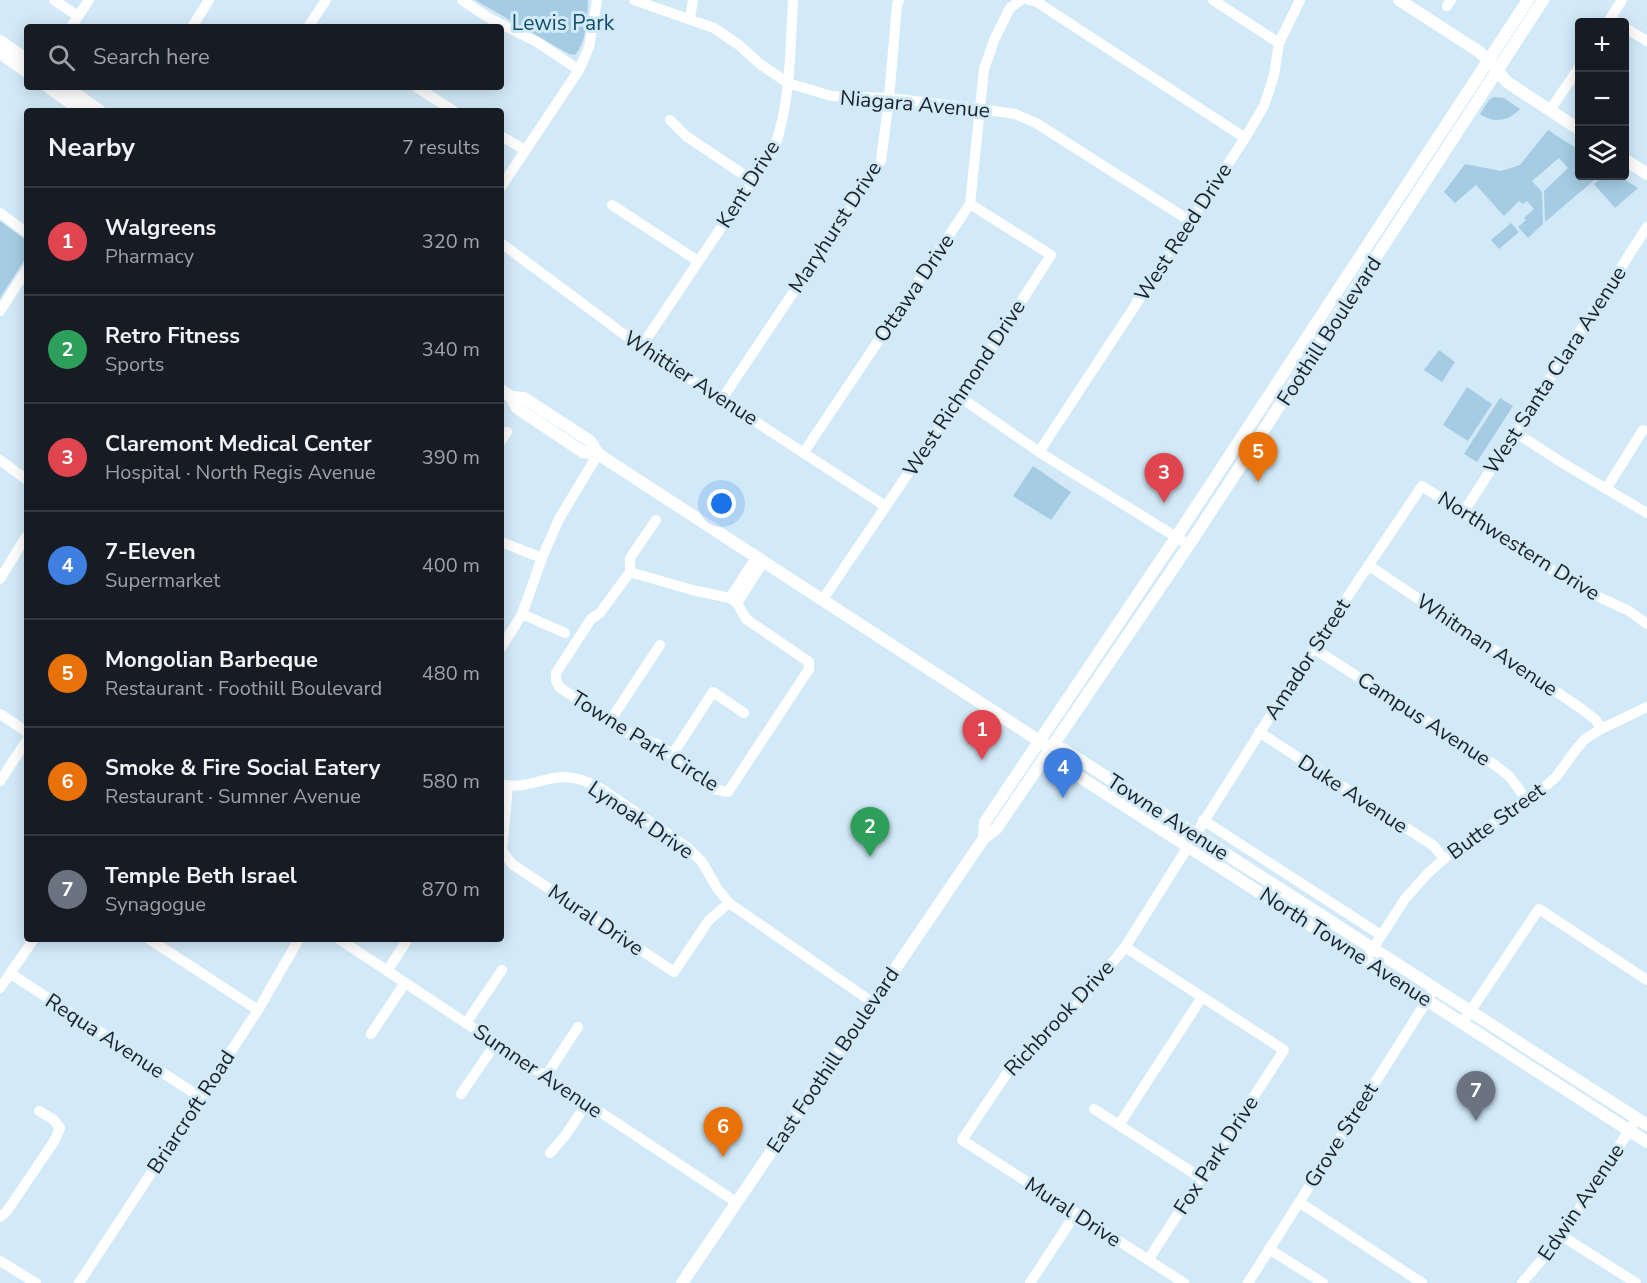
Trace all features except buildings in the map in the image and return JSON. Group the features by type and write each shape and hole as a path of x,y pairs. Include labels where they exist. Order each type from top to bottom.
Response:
{"main road":[{"path":"1399,0 1467,44 1489,60 1507,82 1575,127"},
{"name":"Foothill Boulevard","path":"1045,744 1176,536 1528,0"},
{"name":"Foothill Boulevard","path":"1045,744 1189,545 1543,0"},
{"path":"0,41 24,58"},
{"path":"0,53 24,70"},
{"path":"52,90 78,108"},
{"path":"70,90 96,108"},
{"path":"1629,162 1647,174"},
{"name":"Towne Avenue","path":"506,393 524,398 590,441 598,454 1045,744 1063,749 1373,948 1431,994 1466,1017 1642,1122"},
{"name":"East Foothill Boulevard","path":"682,1283 984,838 985,822 1045,744"},
{"name":"North Towne Avenue","path":"1045,744 1055,761 1366,959 1431,994"},
{"path":"1466,1017 1647,1142"}],"street":[{"path":"54,0 78,16"},
{"path":"73,24 89,0"},
{"path":"194,24 209,0"},
{"path":"310,24 326,0"},
{"path":"462,0 501,24"},
{"path":"504,182 579,70 589,48 597,0"},
{"name":"Niagara Avenue","path":"634,0 714,28 739,45 760,64 788,82 831,96 889,98 1015,114 1036,123 1190,222"},
{"path":"690,18 693,0"},
{"name":"Kent Drive","path":"641,347 774,149 782,125 788,82 793,0"},
{"name":"Maryhurst Drive","path":"722,399 881,161 899,0"},
{"name":"Ottawa Drive","path":"804,452 970,204 984,69 995,38 1010,8 1021,0"},
{"path":"1029,0 1038,2 1245,138"},
{"path":"1213,0 1279,43"},
{"name":"West Reed Drive","path":"1039,452 1264,106 1274,75 1279,43 1300,0"},
{"path":"1613,18 1622,0"},
{"path":"504,26 537,42 579,70"},
{"path":"1629,30 1647,41"},
{"path":"1550,110 1576,72"},
{"path":"419,90 437,107"},
{"path":"670,120 686,136 753,181"},
{"path":"504,138 525,150"},
{"name":"West Richmond Drive","path":"823,599 960,398 1051,255 970,204"},
{"path":"612,205 698,261"},
{"path":"0,213 24,231"},
{"name":"West Santa Clara Avenue","path":"1463,513 1647,227"},
{"name":"Whittier Avenue","path":"504,245 641,347 885,506"},
{"path":"0,310 24,274"},
{"path":"960,398 1039,452 1189,545"},
{"path":"1605,489 1642,430"},
{"path":"1515,432 1647,513"},
{"path":"504,643 522,614 542,558 565,507 598,454"},
{"path":"0,460 24,478"},
{"name":"Northwestern Drive","path":"1422,486 1578,587 1629,611 1647,624"},
{"name":"Amador Street","path":"1195,835 1313,648 1422,486"},
{"name":"Towne Park Circle","path":"656,520 630,558 630,573 600,613 591,619 556,672 556,680 559,687 628,733 659,745 681,766 713,789 728,792 809,669 809,662 746,619 733,600"},
{"path":"0,579 24,541"},
{"path":"504,543 542,558"},
{"path":"630,573 733,600 761,558"},
{"name":"Whitman Avenue","path":"1368,565 1579,707 1596,720 1601,729"},
{"path":"522,614 565,633"},
{"path":"609,721 660,645"},
{"name":"Campus Avenue","path":"1313,648 1495,765 1509,776 1527,800"},
{"path":"672,755 713,692 744,713"},
{"name":"Butte Street","path":"1366,959 1405,899 1428,873 1556,777 1576,748 1601,729 1647,707"},
{"path":"0,714 24,730"},
{"name":"Duke Avenue","path":"1259,732 1434,846 1444,859"},
{"path":"0,781 24,745"},
{"name":"Lynoak Drive","path":"505,785 531,785 563,777 588,782 688,848 702,862 729,903 872,1002"},
{"name":"Mural Drive","path":"504,807 505,785"},
{"path":"1203,820 1381,935"},
{"name":"Richbrook Drive","path":"962,1140 1012,1066 1089,992 1125,946 1195,835"},
{"name":"Mural Drive","path":"504,854 512,864 674,972 709,920 729,903"},
{"path":"1466,1017 1539,909 1647,980"},
{"path":"0,988 32,942"},
{"path":"154,942 258,1010"},
{"name":"Briarcroft Road","path":"79,1283 258,1010 297,942"},
{"name":"Sumner Avenue","path":"344,942 736,1202"},
{"path":"387,971 406,942"},
{"path":"1119,1125 1202,997 1125,946"},
{"path":"466,1023 502,970"},
{"name":"Requa Avenue","path":"11,974 200,1097"},
{"path":"371,1034 405,983"},
{"name":"Grove Street","path":"1248,1283 1431,994"},
{"name":"Fox Park Drive","path":"1148,1260 1284,1050 1202,997"},
{"path":"546,1076 578,1027"},
{"path":"462,1094 496,1043"},
{"path":"550,1153 587,1103"},
{"path":"1094,1109 1201,1178"},
{"path":"0,1217 7,1211 55,1140 60,1128 54,1120 39,1110"},
{"name":"Edwin Avenue","path":"1522,1283 1562,1236 1629,1130 1642,1122"},
{"name":"Mural Drive","path":"962,1140 1184,1283"},
{"path":"1299,1202 1422,1283"},
{"path":"1030,1283 1076,1213"},
{"path":"1562,1236 1636,1283"},
{"path":"1269,1249 1323,1283"},
{"path":"0,1261 36,1283"}],"green space":[{"name":"Lewis Park","path":"475,0 588,0 586,29 579,50 575,55 569,54"},
{"path":"1494,97 1504,98 1520,109 1501,120 1490,119 1480,114 1489,100"},
{"path":"1548,130 1575,147 1575,180 1594,180 1545,222 1544,191 1568,168 1559,158 1532,181 1542,192 1543,224 1528,238 1518,227 1534,209 1527,201 1523,204 1519,201 1504,216 1476,185 1455,203 1444,192 1465,164 1501,171 1520,165"},
{"path":"1598,180 1625,180 1638,188 1615,208 1594,184"},
{"path":"0,221 24,239 24,261 0,298"},
{"path":"1511,223 1519,232 1499,249 1491,240"},
{"path":"1439,350 1455,362 1442,382 1424,370"},
{"path":"1467,387 1492,404 1468,441 1443,425"},
{"path":"1500,398 1513,406 1477,462 1464,454"},
{"path":"1033,466 1071,492 1051,520 1013,496"}],"place":[{"name":"Mongolian Barbeque","path":"1258,482"},
{"name":"Claremont Medical Center","path":"1164,503"},
{"name":"Walgreens","path":"982,760"},
{"name":"7-Eleven","path":"1063,798"},
{"name":"Retro Fitness","path":"870,857"},
{"name":"Temple Beth Israel","path":"1476,1121"},
{"name":"Smoke & Fire Social Eatery","path":"723,1157"}]}
